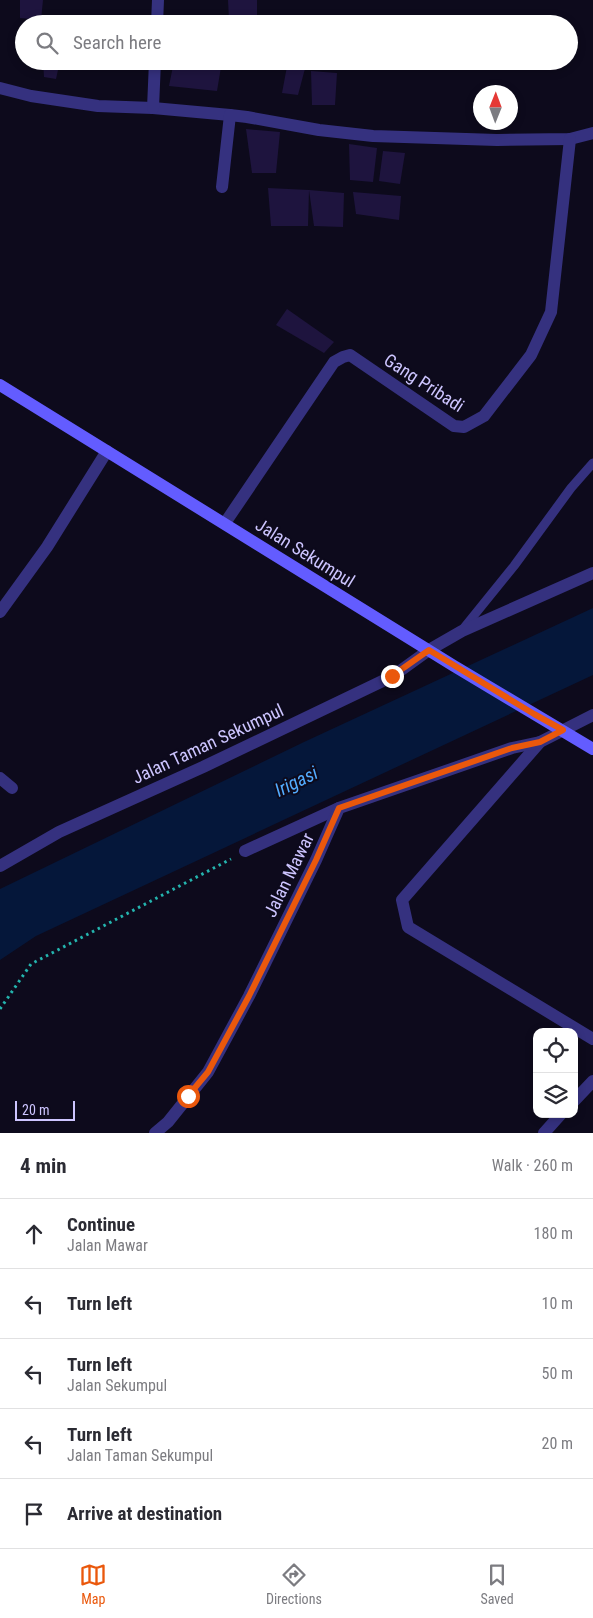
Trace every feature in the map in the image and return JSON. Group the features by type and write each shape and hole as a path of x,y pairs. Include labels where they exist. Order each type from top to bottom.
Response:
{"main road":[{"name":"Jalan Sekumpul","path":"0,385 454,666 593,749"}],"street":[{"path":"157,15 158,0"},
{"path":"153,108 155,70"},
{"path":"0,88 31,96 98,106 153,108 230,115 319,130 373,136 497,140 570,139 593,133"},
{"path":"222,187 230,115"},
{"name":"Gang Pribadi","path":"224,524 334,362 343,357 350,355 454,426 464,427 484,416 531,355 551,312 570,139"},
{"path":"0,612 47,547 107,451"},
{"name":"Jalan Taman Sekumpul","path":"0,866 59,832 204,767 392,676 429,650 462,631 593,573"},
{"path":"245,851 339,808 504,750 540,742 593,715"},
{"path":"540,742 402,900 408,927 593,1039"},
{"path":"0,778 12,788"},
{"name":"Jalan Mawar","path":"155,1133 168,1122 208,1072 254,987 316,860 339,808"},
{"path":"578,1096 593,1081"},
{"path":"544,1133 557,1118"},
{"path":"168,1122 176,1133"}],"lane":[{"path":"462,631 514,566 571,488 593,463"}],"path":[{"path":"0,1009 31,964 245,851"}],"water":[{"name":"Irigasi","path":"593,608 593,675 36,936 0,960 0,889 304,742"}],"building":[{"path":"20,0 43,0 42,15 20,15"},
{"path":"228,0 257,0 257,15 229,15"},
{"path":"44,70 58,70 56,79 44,77"},
{"path":"172,70 220,70 217,91 169,86"},
{"path":"286,70 305,70 298,95 282,93"},
{"path":"311,71 337,73 335,105 312,105"},
{"path":"246,129 280,132 276,173 252,173"},
{"path":"349,144 377,148 373,182 350,180"},
{"path":"383,151 405,153 400,184 379,181"},
{"path":"268,188 309,190 308,226 271,226"},
{"path":"309,190 344,193 343,227 314,226"},
{"path":"353,192 401,196 399,220 356,214"},
{"path":"287,309 334,342 324,353 276,325"}],"route":[{"path":"188,1096 208,1072 249,996 316,860 339,808 512,748 540,742 563,730 429,650 392,676"}]}
